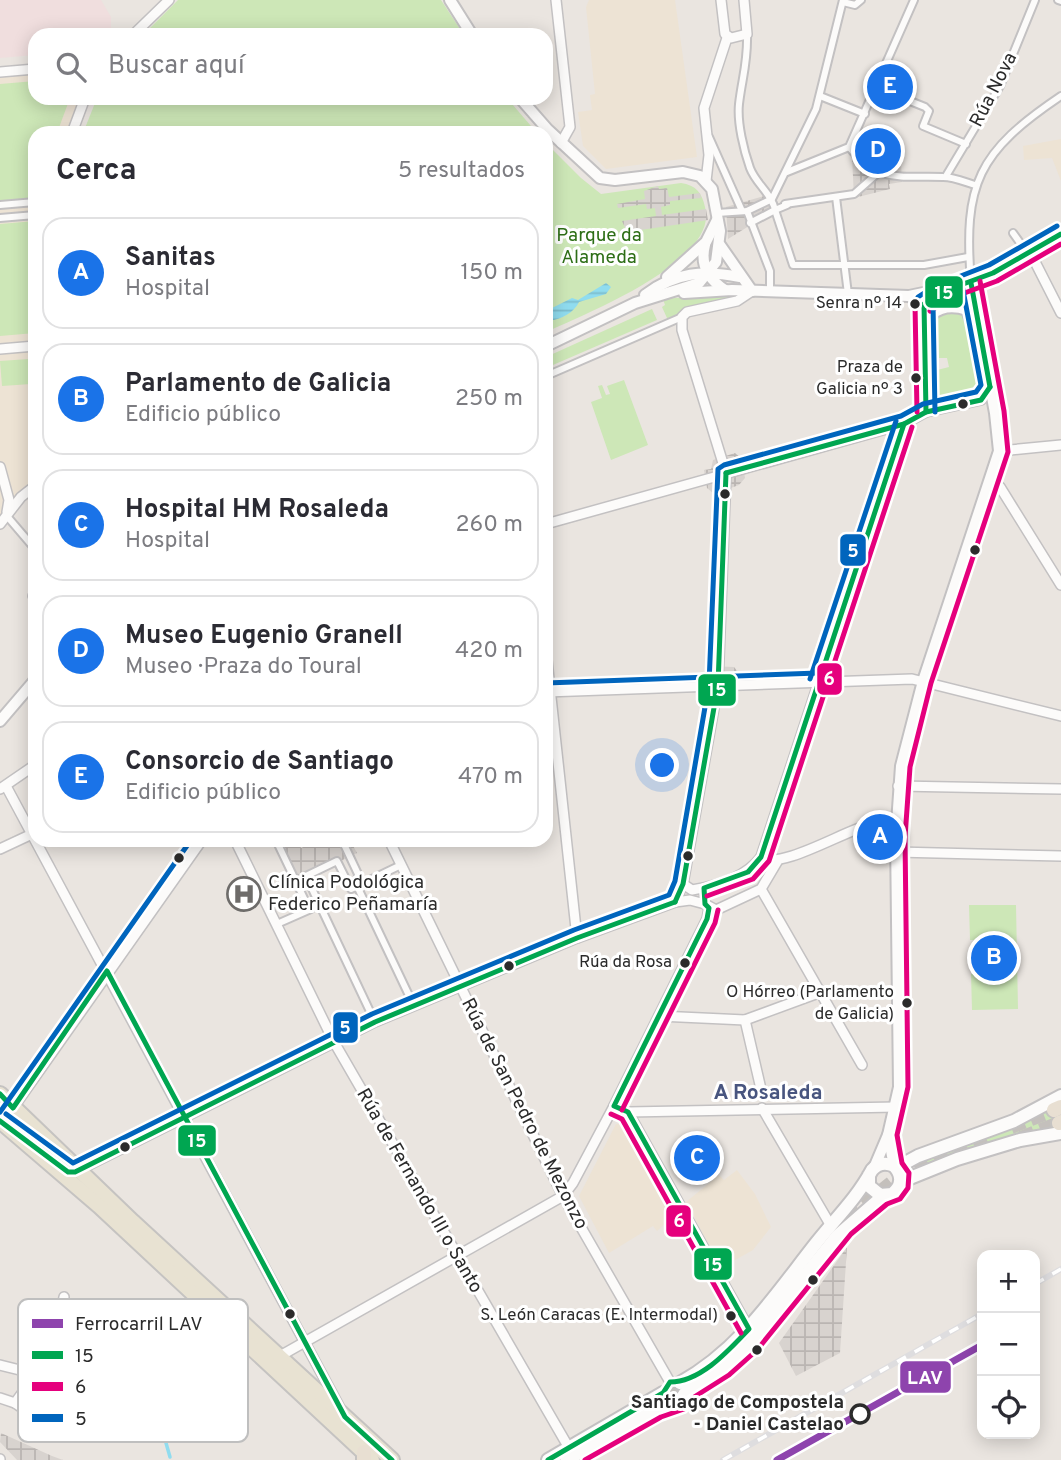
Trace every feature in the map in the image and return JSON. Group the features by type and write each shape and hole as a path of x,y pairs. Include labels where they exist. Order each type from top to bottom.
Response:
{"main road":[{"path":"0,1094 78,1171 218,1299"},
{"path":"548,1460 568,1454 674,1390 726,1352 749,1329 857,1196 871,1171 881,1164 895,1167 1014,1121 1061,1096"},
{"path":"13,1108 1,1123 99,1206 198,1299"},
{"path":"674,1390 724,1368 750,1344 837,1236 883,1196 895,1192 900,1182 957,1159 1020,1140 1059,1119"},
{"path":"895,1167 900,1182"},
{"path":"871,1171 871,1189 883,1196"},
{"path":"248,1327 392,1460"},
{"path":"248,1346 367,1457"}],"street":[{"path":"140,28 169,0"},
{"path":"450,0 468,28"},
{"path":"556,0 570,127 561,142"},
{"path":"706,181 709,155 704,126 707,97 727,37 721,0"},
{"path":"744,0 748,64 739,106 740,121 750,169 772,200 793,265 924,265 968,257"},
{"path":"772,200 820,96 843,1 855,5 861,0"},
{"path":"787,172 849,147 914,0"},
{"name":"Rúa Nova","path":"946,176 1000,86 1035,0"},
{"path":"727,37 747,34"},
{"path":"18,63 28,67"},
{"path":"0,72 28,69"},
{"path":"875,88 925,107 929,111 923,126 966,144"},
{"path":"820,96 865,114"},
{"path":"871,1171 888,1135 897,1107 900,1054 898,786 923,681 999,451 989,386 964,290 975,185 995,151 1019,124 1061,96"},
{"path":"75,126 82,105"},
{"path":"527,105 546,126"},
{"path":"704,126 770,271 770,291"},
{"path":"553,133 592,173 605,179 683,172 696,174 706,181 714,194 720,245 716,262 699,283 635,303 553,343"},
{"path":"849,147 879,172 903,179 946,176 975,185"},
{"path":"750,223 787,205 854,194 879,172"},
{"path":"836,197 848,294"},
{"path":"717,217 744,211 772,200 787,205"},
{"path":"0,205 28,203"},
{"path":"0,218 28,216"},
{"path":"717,217 702,259 708,273 725,290"},
{"path":"1013,233 1029,253 1061,313"},
{"path":"909,296 924,304 964,290 1061,234"},
{"path":"635,303 662,283 706,242"},
{"path":"720,245 752,291"},
{"path":"662,283 684,274 708,273 740,277"},
{"path":"654,296 660,298 725,290 909,296 964,290"},
{"path":"926,412 924,304 931,297 964,290"},
{"path":"553,373 688,312 742,299 752,291"},
{"path":"924,326 928,315 935,311 953,308 967,310 982,381 989,386"},
{"path":"675,902 683,884 718,685 726,473 682,330 682,317"},
{"path":"0,349 28,347"},
{"path":"553,522 904,424 926,412 981,400 989,386"},
{"path":"683,884 692,890 704,888 748,872 761,857 904,424"},
{"path":"999,451 1061,445"},
{"path":"0,467 8,494 4,518"},
{"path":"989,483 1000,486 1061,585"},
{"path":"4,518 28,491"},
{"path":"8,494 21,497"},
{"path":"4,518 28,542"},
{"path":"553,692 912,678 1061,716"},
{"path":"0,721 28,688"},
{"path":"553,734 577,938"},
{"path":"28,770 3,788 28,828"},
{"path":"898,786 1061,789"},
{"path":"28,1145 39,1146 68,1172 78,1171 375,1022 577,938 675,902 690,900 716,910 761,889 777,862 867,825 897,823"},
{"path":"0,849 28,836"},
{"path":"39,847 345,1417"},
{"path":"13,1108 197,847"},
{"name":"Rúa de Fernando III o Santo","path":"238,847 334,1042 568,1454"},
{"path":"279,847 309,909"},
{"path":"345,847 358,874 357,886 414,1006"},
{"name":"Rúa de San Pedro de Mezonzo","path":"392,847 563,1196 674,1390"},
{"path":"897,852 1061,856"},
{"path":"761,857 777,862"},
{"path":"375,1022 306,876 337,862 351,889 401,865"},
{"path":"280,1356 457,1259 563,1196 614,1106 707,919 704,888"},
{"path":"761,889 862,1065"},
{"path":"277,924 319,905"},
{"path":"659,1016 745,1020 821,992"},
{"path":"745,1020 761,1088"},
{"path":"614,1106 628,1112 897,1107"},
{"path":"762,1108 831,1226"},
{"path":"628,1112 749,1329"},
{"path":"888,1135 895,1167"},
{"path":"0,1365 18,1370"},
{"path":"0,1398 18,1405"},
{"path":"15,1403 18,1400"}],"shaded area":[{"path":"0,0 101,0 111,17 111,28 28,28 28,56 0,58"},
{"path":"589,0 675,0 697,157 606,169 583,146 578,112 592,110 590,95 595,94 586,7"},
{"path":"28,73 28,105 79,105 72,126 28,126 28,490 0,518 0,75"},
{"path":"1061,139 1061,181 1052,158 1024,160 1023,146"},
{"path":"856,149 901,161 902,182 889,184 890,189 854,198 852,156"},
{"path":"658,186 659,189 667,188 669,197 700,193 701,198 670,201 670,205 661,207 662,215 706,209 708,220 627,232 622,221 656,216 655,208 647,209 646,204 618,208 617,204 645,199 644,191"},
{"path":"764,196 770,197 775,210 728,239 726,207"},
{"path":"735,453 742,459 745,478 739,485 714,494 707,488 704,470 711,469 713,460"},
{"path":"709,666 734,667 738,672 737,684 727,697 704,701 701,697 702,674"},
{"path":"275,847 354,847 357,853 293,884"},
{"path":"616,1124 622,1124 673,1216 657,1231 653,1226 609,1253 579,1196"},
{"path":"737,1170 755,1194 771,1227 753,1250 721,1268 686,1202 719,1175 724,1180"},
{"path":"847,1247 840,1353 796,1376 779,1343"},
{"path":"1,1433 63,1460 17,1460 0,1442"}],"green space":[{"path":"178,0 441,0 459,28 150,28"},
{"path":"28,82 28,105 67,105 60,126 28,126 28,199 0,201 0,84"},
{"path":"94,105 513,105 531,126 86,126"},
{"name":"Parque da Alameda","path":"553,150 601,194 681,183 698,190 705,207 704,227 692,247 672,266 646,283 553,329"},
{"path":"28,222 28,334 0,336 0,224"},
{"path":"714,295 736,297 687,307 672,318 667,318 662,307 665,305 663,299"},
{"path":"652,309 657,320 553,365 553,354"},
{"path":"961,311 969,321 982,387 974,398 940,405 932,398 931,377 937,370 949,367 947,358 936,358 931,352 930,323 939,313"},
{"path":"28,359 28,384 2,386 0,361"},
{"path":"624,380 648,445 611,460 591,402 602,398 598,386 602,385 606,395 610,394 607,386"},
{"path":"969,905 1016,905 1018,1009 972,1010 971,974 980,974 980,966 983,966 984,974 1013,974 1013,941 983,941 983,948 980,948 979,940 970,940"},
{"path":"1042,1107 1053,1109 1061,1127 963,1150 925,1164 924,1161 1019,1125"}],"water":[{"path":"606,283 611,287 606,294 579,302 570,313 553,320 553,308 572,298 578,300"}],"waterway":[{"path":"166,1442 170,1457"}],"tunnel":[{"path":"1011,1127 1054,1110"},
{"path":"1021,1138 1059,1123"},
{"path":"831,1231 895,1180 989,1135"},
{"path":"653,1405 696,1379"}],"railway":[{"path":"1040,1281 1061,1269"},
{"path":"723,1460 977,1317"}],"rail line":[{"name":"LAV","path":"777,1460 977,1348"}],"transit line":[{"name":"5","path":"918,297 935,286 989,265 1057,226"},
{"name":"15","path":"926,412 924,304 947,290 993,273 1061,234"},
{"name":"6","path":"930,311 951,298 997,281 1061,244"},
{"name":"6","path":"585,1460 661,1417 684,1409 691,1399 729,1375 757,1350 851,1234 887,1204 900,1199 908,1188 909,1173 902,1163 897,1135 908,1087 905,837 910,767 931,683 1008,452 1004,411 980,281"},
{"name":"15","path":"971,283 990,387"},
{"name":"5","path":"6,1114 73,1163 372,1014 574,930 669,895 675,881 709,684 718,469 724,465 901,416 923,404 976,392 981,385 962,285"},
{"name":"6","path":"915,304 917,412"},
{"name":"5","path":"933,304 935,412"},
{"name":"15","path":"726,473 904,424 926,412 981,400 990,387"},
{"name":"5","path":"810,679 896,421"},
{"name":"15","path":"548,1460 663,1393 670,1382 681,1381 703,1371 749,1329 628,1112 614,1106 707,919 709,908 705,904 704,888 748,872 761,857 904,424"},
{"name":"6","path":"707,896 753,879 769,861 912,427"},
{"name":"15","path":"675,902 683,884 718,685 726,473"},
{"name":"5","path":"553,683 818,673"},
{"name":"5","path":"0,1112 186,847"},
{"name":"15","path":"0,1121 68,1172 75,1172 375,1022 577,938 675,902"},
{"name":"6","path":"622,1110 715,923 718,910"},
{"name":"15","path":"0,1094 13,1108 107,971 345,1417 392,1460"},
{"name":"6","path":"611,1114 622,1119 741,1333"}],"place":[{"name":"Consorcio de Santiago","path":"890,87"},
{"name":"Museo Eugenio Granell","path":"878,151"},
{"name":"Senra nº 14","path":"915,304"},
{"name":"Praza de Galicia nº 3","path":"916,378"},
{"name":"Sanitas","path":"880,837"},
{"name":"Clínica Podológica Federico Peñamaría","path":"244,894"},
{"name":"Parlamento de Galicia","path":"994,958"},
{"name":"Rúa da Rosa","path":"685,963"},
{"name":"O Hórreo (Parlamento de Galicia)","path":"907,1003"},
{"name":"Hospital HM Rosaleda","path":"697,1158"},
{"name":"S. León Caracas (E. Intermodal)","path":"731,1316"},
{"name":"Santiago de Compostela - Daniel Castelao","path":"860,1414"}],"district":[{"name":"A Rosaleda","path":"768,1093"}]}
